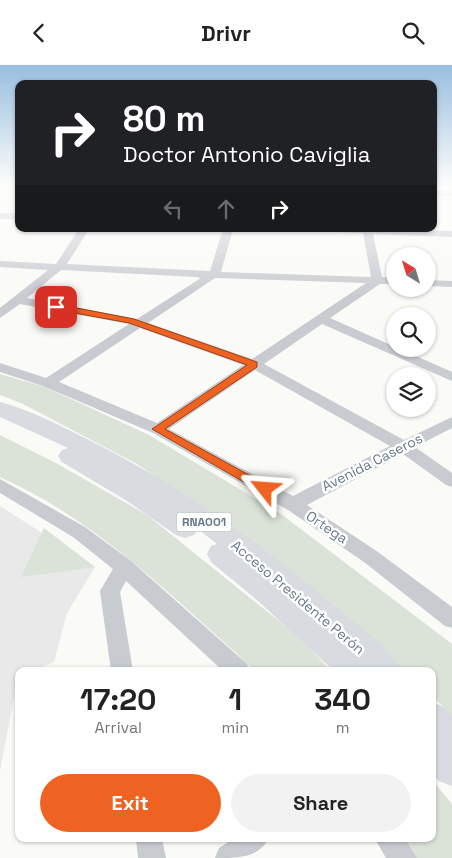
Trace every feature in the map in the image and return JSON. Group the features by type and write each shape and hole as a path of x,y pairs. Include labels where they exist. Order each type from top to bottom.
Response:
{"highway":[{"name":"Acceso Presidente Perón","path":"0,409 69,437 149,482 279,578 326,617 381,667"},
{"name":"Acceso Presidente Perón","path":"0,424 96,470 178,523 268,592 352,667"},
{"path":"436,723 452,739"},
{"path":"436,750 452,768"}],"street":[{"path":"0,314 60,266 82,232"},
{"path":"48,383 214,274 219,265 227,232"},
{"path":"369,232 377,281"},
{"path":"418,232 452,234"},
{"path":"0,264 386,281"},
{"path":"158,429 377,281"},
{"path":"436,283 452,284"},
{"path":"18,300 140,324 254,365 404,447 452,481"},
{"path":"322,319 386,345"},
{"path":"412,357 452,377"},
{"name":"Ortega","path":"0,367 48,383 158,429 294,505 387,569 452,619"},
{"name":"Avenida Caseros","path":"294,505 306,496 452,422"},
{"path":"0,485 72,527 124,567 234,667"},
{"path":"121,667 110,591 124,567"},
{"path":"149,842 152,858"},
{"path":"229,858 251,842"},
{"path":"390,842 403,858"}],"shaded area":[{"path":"0,374 45,387 149,435 281,514 452,644 452,715 436,700 436,667 397,667 253,543 137,464 21,403 0,395"},
{"path":"0,435 56,463 147,515 300,638 327,667 250,667 124,555 64,512 33,493 0,477"},
{"path":"0,506 95,567 67,613 54,662 41,667 15,667 15,692 0,771"},
{"path":"44,528 95,567 21,577"},
{"path":"436,785 452,804 452,858 417,858 405,842 436,842"}],"route":[{"path":"56,307 131,321 254,365 158,429 265,489"}]}
